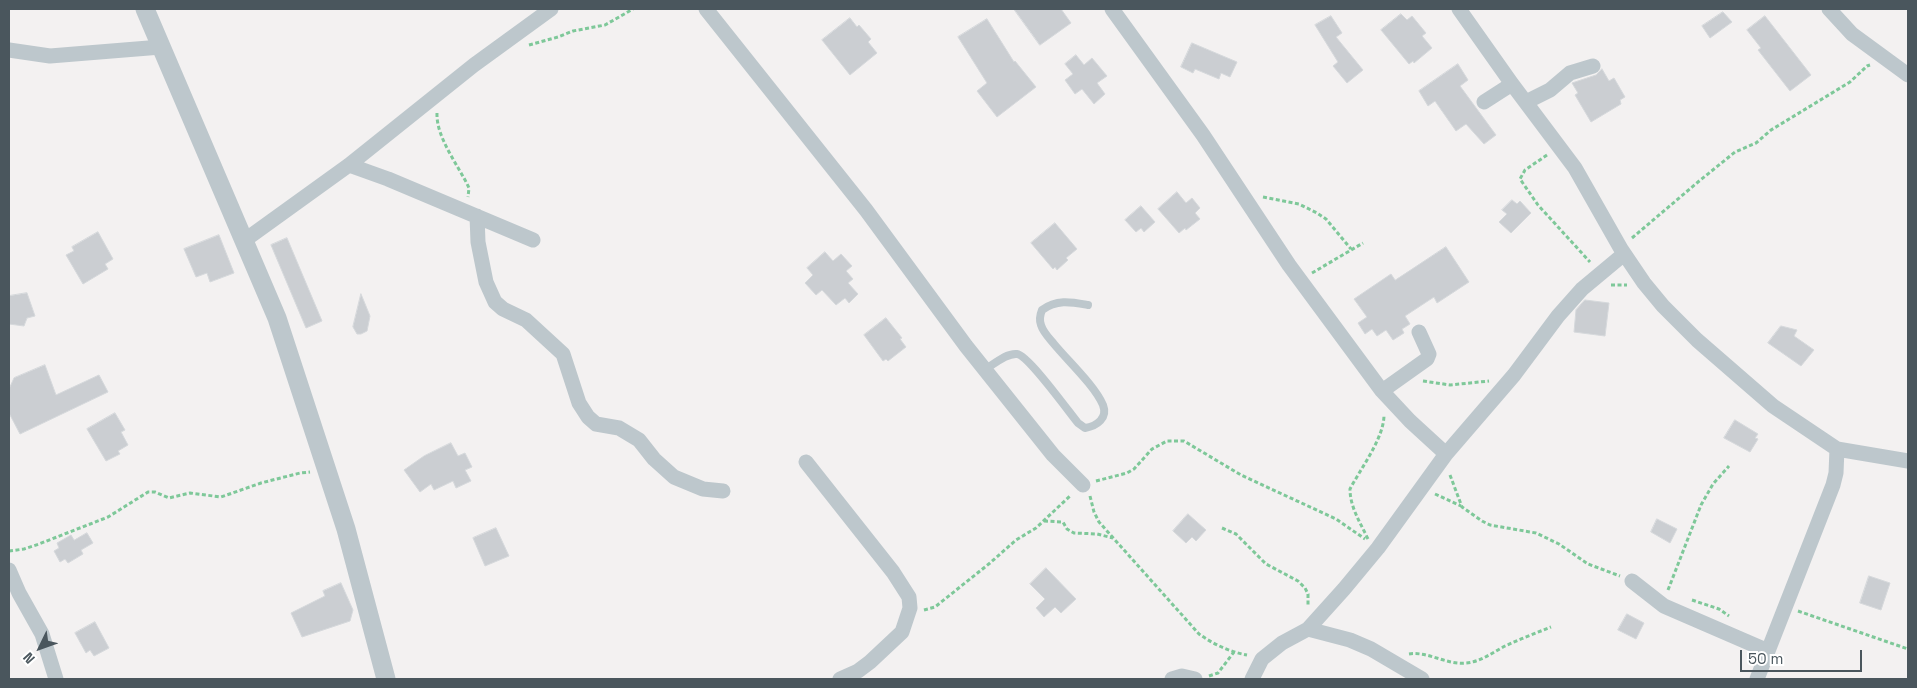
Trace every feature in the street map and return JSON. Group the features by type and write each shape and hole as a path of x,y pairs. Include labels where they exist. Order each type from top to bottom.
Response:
{"street":[{"path":"145,9 277,318 346,529 382,678"},
{"path":"245,240 349,165 503,44 552,9"},
{"path":"706,9 866,210 961,339 1053,455 1083,485"},
{"path":"1112,9 1203,135 1300,280 1382,392 1445,456"},
{"path":"1459,9 1575,168 1596,201 1623,251 1644,283 1663,306 1733,374 1773,406 1837,450 1908,461"},
{"path":"1829,9 1852,34 1908,75"},
{"path":"9,50 50,56 161,47"},
{"path":"1526,102 1550,90 1570,73 1593,66"},
{"path":"1484,102 1512,84"},
{"path":"349,165 533,240"},
{"path":"473,215 486,282 495,302 502,309 526,320 563,354 579,403 588,417 596,424 619,428 639,440 654,459 674,477 703,489 723,491"},
{"path":"1252,679 1262,659 1282,643 1305,630 1378,548 1445,456 1514,375 1558,316 1623,251"},
{"path":"1382,392 1428,359 1429,354 1419,332"},
{"path":"1756,679 1833,485 1836,473 1837,450"},
{"path":"806,462 893,572 909,597 910,609 902,632 870,662 858,671 840,679"},
{"path":"9,570 19,593 42,634 56,679"},
{"path":"1632,581 1664,606 1768,651"},
{"path":"1305,630 1350,640 1392,661 1422,679"},
{"path":"1172,679 1182,676 1192,678"}],"lane":[{"path":"986,370 1007,356 1016,354 1022,356 1040,374 1078,423 1085,428 1098,423 1104,416 1102,404 1080,374 1045,333 1040,324 1042,310 1058,302 1070,301 1088,305"}],"path":[{"path":"503,44 531,45 572,31 605,25 633,9"},
{"path":"1623,251 1698,182 1735,152 1756,142 1771,130 1850,82 1866,66 1891,62"},
{"path":"438,94 437,121 459,171 469,188 473,215"},
{"path":"1561,148 1525,170 1520,179 1538,205 1601,273"},
{"path":"1240,191 1306,207 1326,219 1351,250"},
{"path":"1300,280 1363,243"},
{"path":"1588,284 1618,286 1644,283"},
{"path":"1401,379 1450,386 1514,375"},
{"path":"910,609 928,610 936,607 1016,540 1036,528 1083,485 1127,473 1134,469 1152,449 1166,440 1184,441 1242,475 1336,519 1369,542 1353,509 1350,489 1382,429 1384,419 1382,392"},
{"path":"1445,456 1462,506"},
{"path":"1662,592 1668,593 1705,497 1713,484 1729,466"},
{"path":"9,551 39,544 108,517 148,492 155,492 169,498 190,493 221,497 300,473 328,472"},
{"path":"1083,485 1091,496 1096,518 1199,634 1209,641 1234,652 1262,659"},
{"path":"1422,487 1462,506 1468,512 1490,525 1536,533 1559,544 1588,564 1632,581"},
{"path":"1044,521 1063,522 1070,532 1080,535 1097,534 1114,538"},
{"path":"1222,528 1236,534 1266,564 1293,578 1305,588 1309,600 1305,630"},
{"path":"1684,597 1719,608 1732,618"},
{"path":"1785,607 1908,649"},
{"path":"1392,661 1411,654 1419,654 1465,663 1484,658 1516,641 1551,627"},
{"path":"1192,678 1216,675 1234,652"}],"building":[{"path":"1014,9 1061,9 1071,23 1040,45"},
{"path":"1723,12 1732,22 1710,38 1702,26"},
{"path":"1401,14 1407,20 1412,16 1426,33 1422,36 1432,48 1414,63 1413,61 1409,64 1381,30"},
{"path":"1331,16 1342,33 1336,37 1363,70 1347,83 1333,66 1338,62 1315,25"},
{"path":"1765,16 1811,75 1790,91 1758,50 1761,48 1747,30"},
{"path":"850,18 871,39 868,42 877,53 850,75 822,40"},
{"path":"987,19 1014,62 1036,87 997,117 977,91 987,83 958,37"},
{"path":"1192,43 1237,62 1230,77 1221,73 1219,79 1195,69 1193,73 1181,67"},
{"path":"1076,55 1084,65 1092,58 1107,76 1097,83 1105,94 1094,104 1082,89 1075,94 1065,80 1073,74 1065,64"},
{"path":"1458,64 1468,80 1460,86 1496,135 1484,144 1466,124 1456,131 1435,101 1428,106 1419,91"},
{"path":"1602,69 1609,81 1614,78 1625,97 1620,100 1621,104 1591,122 1575,95 1578,93 1572,83 1596,75"},
{"path":"1177,192 1186,203 1192,198 1200,208 1195,213 1200,219 1179,233 1158,209"},
{"path":"1512,200 1517,204 1520,201 1531,213 1511,233 1499,222 1507,214 1502,210"},
{"path":"1141,206 1155,222 1144,232 1141,228 1136,232 1125,220"},
{"path":"1055,223 1077,249 1066,258 1068,260 1057,270 1055,267 1053,269 1031,243"},
{"path":"98,232 113,259 105,264 108,269 83,284 66,255 74,251 72,247"},
{"path":"219,235 234,273 210,282 207,273 196,277 184,249"},
{"path":"287,238 322,321 306,328 271,245"},
{"path":"1446,247 1469,282 1437,303 1434,297 1405,316 1410,324 1402,329 1404,333 1393,340 1386,330 1377,336 1372,329 1365,334 1358,323 1367,317 1354,299 1391,274 1395,280"},
{"path":"825,252 833,261 841,254 852,266 846,271 853,279 848,283 858,294 849,303 845,298 836,305 822,290 816,295 805,283 813,275 807,268"},
{"path":"27,293 35,316 27,318 24,326 9,324 9,296"},
{"path":"361,294 370,316 367,331 357,334 353,327"},
{"path":"1585,300 1609,303 1605,336 1574,332 1576,310"},
{"path":"886,318 902,338 900,339 906,347 888,361 886,359 883,361 864,335"},
{"path":"1781,326 1797,330 1794,336 1814,350 1801,366 1768,343"},
{"path":"45,365 56,395 99,375 108,392 20,434 9,413 9,389 14,378"},
{"path":"115,413 125,430 121,432 128,445 118,451 120,454 106,461 87,429"},
{"path":"1735,420 1758,434 1755,438 1758,439 1750,452 1724,438"},
{"path":"451,443 458,456 465,453 472,467 465,470 471,481 456,488 453,481 434,490 431,484 420,492 404,470 424,456"},
{"path":"1188,514 1206,530 1196,541 1192,537 1186,543 1173,531"},
{"path":"1657,519 1677,529 1670,543 1651,532"},
{"path":"496,528 509,556 485,566 473,538"},
{"path":"87,533 93,543 81,550 83,554 68,563 65,559 60,562 54,551 59,548 57,543 71,535 74,540"},
{"path":"1046,568 1076,599 1061,613 1055,607 1044,617 1036,608 1045,599 1030,584"},
{"path":"1869,576 1890,583 1881,610 1860,603"},
{"path":"341,583 353,610 350,621 302,637 291,613 325,596 323,591"},
{"path":"1627,614 1644,623 1636,639 1618,630"},
{"path":"95,622 109,648 94,656 90,650 86,653 75,633"}]}
